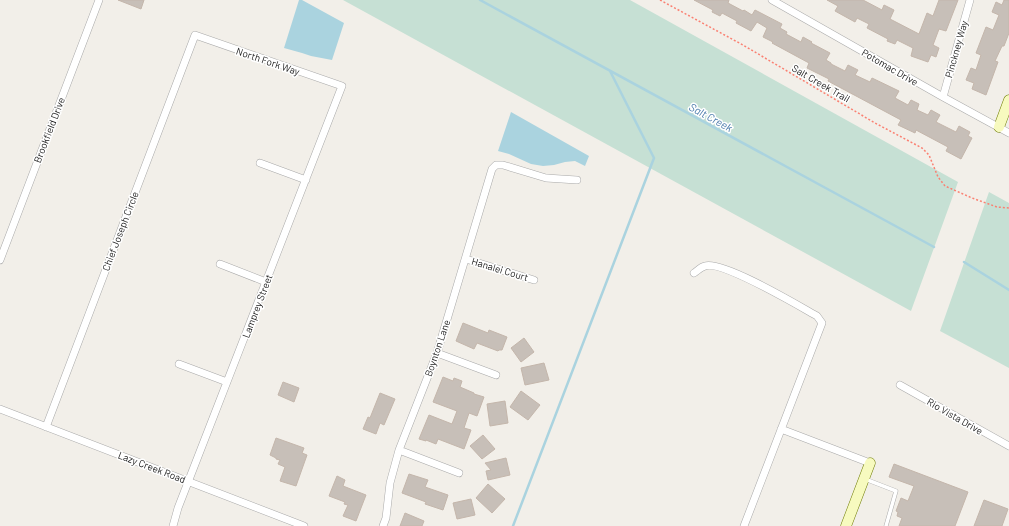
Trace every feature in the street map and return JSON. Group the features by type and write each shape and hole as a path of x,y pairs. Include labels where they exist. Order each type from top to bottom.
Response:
{"street":[{"name":"Brookfield Drive","path":"0,260 99,0"},
{"name":"Potomac Drive","path":"772,0 1009,133"},
{"name":"Pinckney Way","path":"943,97 970,0"},
{"name":"North Fork Way","path":"194,35 342,86"},
{"name":"Chief Joseph Circle","path":"46,427 194,35"},
{"name":"Lamprey Street","path":"173,526 178,508 342,86"},
{"path":"999,127 1009,100"},
{"path":"260,163 306,180"},
{"name":"Boynton Lane","path":"383,526 386,518 390,482 399,450 437,353 492,169 496,166 503,165 546,178 576,180"},
{"name":"Hanalei Court","path":"466,259 534,280"},
{"path":"220,264 266,282"},
{"path":"694,273 705,266 715,266 730,271 765,287 817,316 822,323 744,526"},
{"path":"437,353 496,375"},
{"path":"179,364 227,382"},
{"name":"Rio Vista Drive","path":"900,385 1009,446"},
{"name":"Lazy Creek Road","path":"0,409 304,526"},
{"path":"781,429 870,463 846,526"},
{"path":"399,450 459,473"}],"lane":[{"path":"864,478 896,491 886,526"}],"path":[{"name":"Salt Creek Trail","path":"660,0 743,45 875,123 922,148 929,155 938,177 945,186 997,207 1009,208"}],"green space":[{"path":"343,0 630,0 958,182 911,311"},
{"path":"989,192 1009,203 1009,368 940,331"}],"water":[{"path":"299,0 302,0 344,23 332,60 311,56 284,48"},
{"path":"511,112 589,156 585,166 575,161 543,166 531,164 509,154 498,151"}],"building":[{"path":"118,0 144,0 141,9"},
{"path":"694,0 729,0 728,3 752,15 755,10 782,24 780,28 787,32 786,34 801,42 803,37 830,53 826,60 831,64 845,71 848,65 858,70 855,75 870,82 872,78 899,91 895,98 908,105 911,100 919,104 917,110 928,115 931,110 940,115 936,122 956,132 959,126 970,132 968,136 972,138 961,159 946,151 948,147 916,130 915,133 898,125 901,120 828,81 829,79 807,68 809,63 763,37 767,28 757,22 751,31 736,23 737,21 722,13 720,16 712,12 713,10"},
{"path":"827,0 863,0 882,10 884,5 894,10 890,19 919,34 927,13 933,16 939,0 958,0 946,31 939,29 933,45 939,48 936,57 931,55 928,62 911,56 913,48 897,40 895,44 887,41 888,39 867,28 869,24 857,18 855,22 835,11 838,6"},
{"path":"1004,0 1009,0 1009,33 1004,46 1002,46 995,61 998,62 986,95 972,89 974,83 966,80 971,68 976,70 981,55 976,53 986,27 993,30 999,15 992,12 996,2 1002,5"},
{"path":"463,323 488,333 489,330 507,337 502,350 498,351 477,343 474,349 456,341"},
{"path":"524,338 534,352 521,362 511,348"},
{"path":"544,363 549,380 525,385 521,368"},
{"path":"443,377 453,381 454,378 462,381 460,387 484,397 477,416 469,413 464,428 471,430 464,449 438,439 436,444 419,439 429,415 452,424 457,411 433,402"},
{"path":"283,382 299,388 294,402 278,395"},
{"path":"521,391 540,405 528,420 510,407"},
{"path":"380,393 395,399 384,425 380,423 376,434 363,429 368,417 370,418"},
{"path":"505,401 508,423 490,426 487,404"},
{"path":"483,435 495,449 482,459 470,446"},
{"path":"276,438 304,448 302,453 307,455 296,486 280,481 285,467 278,464 280,460 270,455"},
{"path":"506,458 510,475 488,480 486,471 491,470 485,463"},
{"path":"894,464 968,492 955,526 899,526 902,518 897,516 898,512 896,511 901,498 908,501 914,486 889,477"},
{"path":"409,474 428,480 425,487 448,495 443,510 425,504 426,502 402,493"},
{"path":"337,476 345,480 343,486 366,495 356,521 343,516 348,505 344,504 345,502 329,496"},
{"path":"488,484 505,499 492,513 476,498"},
{"path":"471,499 475,515 457,519 453,503"},
{"path":"984,500 1008,509 1002,526 974,526"},
{"path":"405,513 424,521 422,526 400,526"}],"waterway":[{"name":"Salt Creek","path":"480,0 934,247"},
{"path":"513,526 654,158 610,71"},
{"name":"Salt Creek","path":"964,262 1009,290"}]}
